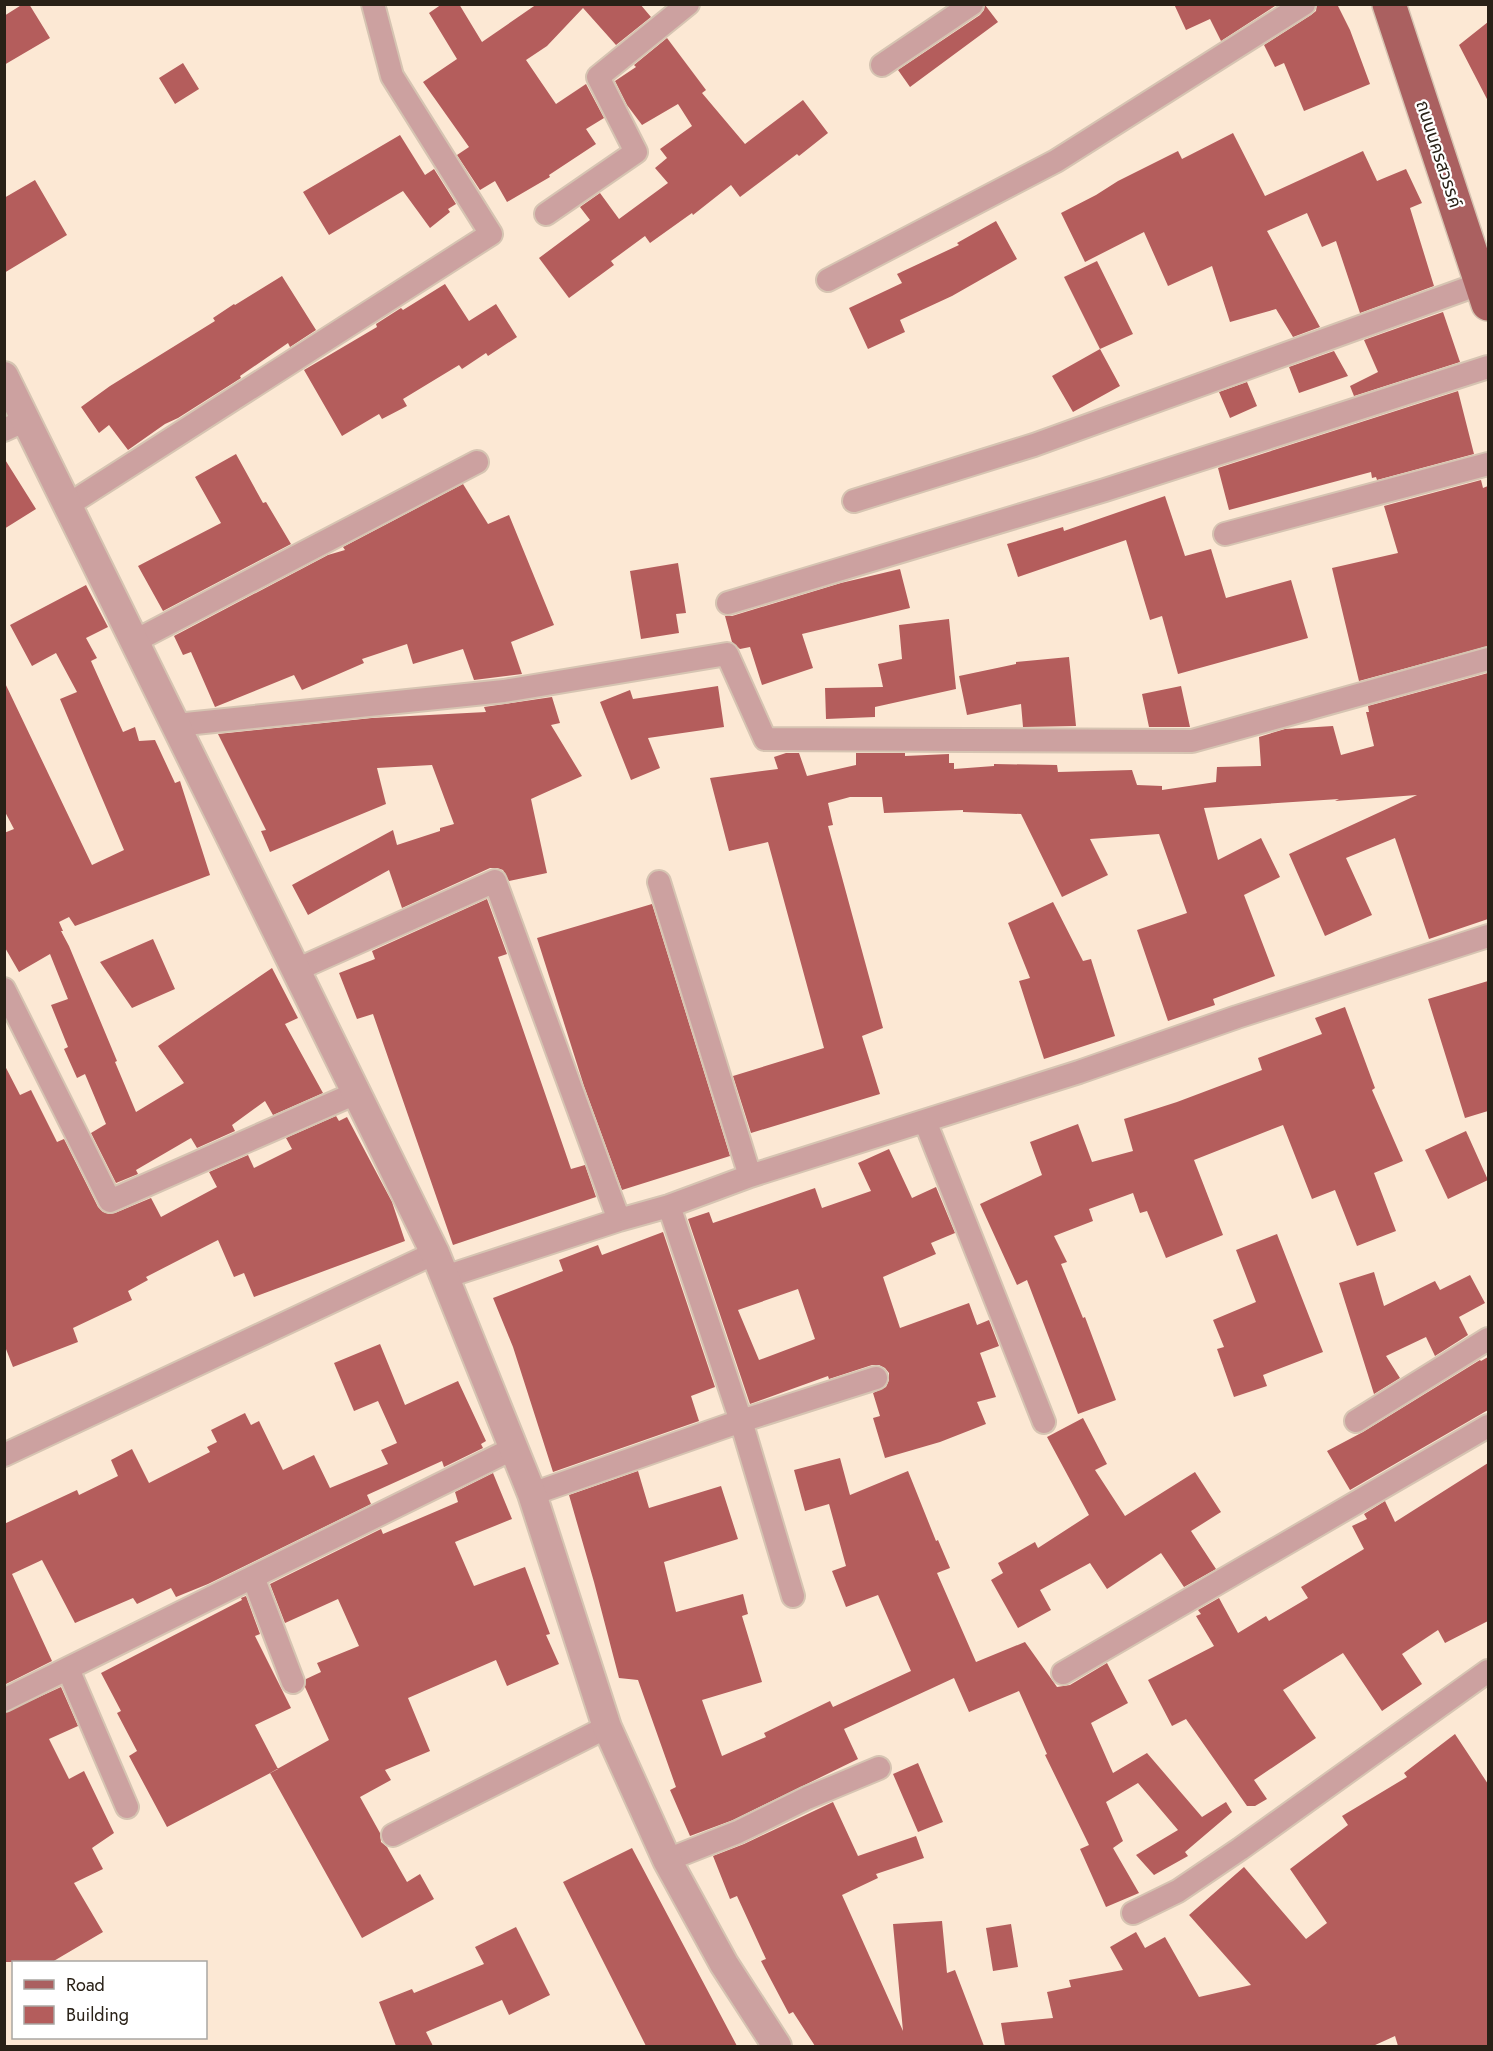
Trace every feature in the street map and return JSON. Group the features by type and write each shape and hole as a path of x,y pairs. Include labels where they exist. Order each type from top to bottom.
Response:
{"main road":[{"name":"ถนนนครสวรรค์","path":"1389,4 1485,294"}],"street":[{"path":"68,505 491,234 392,76 373,4"},
{"path":"546,214 636,152 598,77 688,4"},
{"path":"882,65 972,4"},
{"path":"828,280 1056,161 1304,4"},
{"path":"854,501 1034,445 1485,294"},
{"path":"728,603 1105,490 1488,367"},
{"path":"4,376 15,425 68,505 440,1265 532,1494 607,1727 667,1860 724,1964 777,2046"},
{"path":"135,641 477,462"},
{"path":"1225,534 1488,464"},
{"path":"176,725 504,691 727,654 765,739 1192,741 1488,659"},
{"path":"296,970 495,880 619,1220"},
{"path":"659,882 750,1176"},
{"path":"4,1455 440,1265 669,1206 750,1176 1079,1072 1237,1017 1488,936"},
{"path":"4,989 110,1201 356,1093"},
{"path":"925,1121 1044,1422"},
{"path":"669,1206 741,1421 793,1596"},
{"path":"1356,1421 1488,1339"},
{"path":"532,1494 741,1421 876,1378"},
{"path":"1063,1673 1488,1426"},
{"path":"4,1700 514,1448"},
{"path":"253,1577 293,1682"},
{"path":"68,1669 127,1807"},
{"path":"1133,1913 1178,1892 1488,1671"},
{"path":"393,1835 607,1727"},
{"path":"667,1860 738,1832 807,1798 879,1768"}],"building":[{"path":"23,4 29,4 50,38 4,65 4,16"},
{"path":"442,4 459,4 482,42 537,4 640,4 651,17 616,45 583,8 547,46 526,60 556,104 586,84 604,118 586,129 596,144 549,175 550,177 507,202 495,181 480,190 457,155 469,147 423,82 457,59 429,13"},
{"path":"1174,4 1278,4 1221,41 1210,19 1186,30"},
{"path":"1317,4 1337,4 1350,30 1370,84 1304,111 1284,63 1275,67 1264,45 1311,15 1316,11"},
{"path":"985,5 998,22 910,87 898,70 980,15"},
{"path":"1488,22 1488,101 1459,45"},
{"path":"667,38 706,90 702,93 745,144 803,100 828,133 740,197 731,185 693,215 692,213 650,243 645,236 611,261 614,265 569,298 539,258 590,220 580,207 600,193 619,219 668,183 655,168 667,158 660,149 692,126 678,104 642,125 627,105 615,81 636,67 634,65"},
{"path":"183,63 199,89 175,104 159,78"},
{"path":"1233,133 1265,196 1363,151 1377,181 1406,169 1422,203 1410,208 1434,286 1360,313 1336,241 1322,247 1307,213 1267,231 1320,327 1293,337 1276,309 1230,322 1212,266 1168,286 1144,232 1085,262 1061,213 1178,151 1182,159"},
{"path":"400,135 425,175 434,169 456,204 448,209 450,212 430,228 403,191 329,235 303,192"},
{"path":"35,180 67,235 4,273 4,198"},
{"path":"996,221 1017,259 952,296 900,320 905,332 868,349 849,308 902,283 897,274 959,245 957,243"},
{"path":"1097,261 1133,334 1100,349 1064,277"},
{"path":"282,276 316,330 290,347 288,343 240,376 241,378 165,424 128,450 109,425 99,433 81,407 110,386 215,321 213,318 234,304"},
{"path":"445,284 469,321 496,304 517,337 488,356 486,353 462,369 459,365 403,399 407,406 382,419 379,414 342,436 304,370 377,327 376,324 401,308 403,310"},
{"path":"1443,312 1460,362 1354,396 1350,386 1378,372 1364,340"},
{"path":"1100,349 1120,386 1073,412 1052,376"},
{"path":"1334,351 1348,376 1299,393 1289,367"},
{"path":"1247,382 1257,406 1230,418 1219,392"},
{"path":"1458,391 1474,454 1377,480 1376,477 1372,478 1371,472 1229,510 1218,468"},
{"path":"236,454 263,503 266,502 291,544 163,611 138,566 221,523 195,477"},
{"path":"4,458 36,509 4,529"},
{"path":"1481,480 1483,488 1488,486 1488,646 1359,681 1332,568 1398,553 1384,506"},
{"path":"463,484 488,524 509,515 554,625 511,642 522,674 474,680 463,649 413,664 407,644 362,659 364,663 302,690 294,675 215,707 191,652 183,655 174,636 328,555 345,550 343,547"},
{"path":"1165,496 1185,556 1211,549 1226,598 1291,580 1308,638 1178,674 1162,616 1150,620 1126,540 1018,577 1007,544 1063,527 1064,531"},
{"path":"678,563 686,613 676,614 679,633 641,639 630,571"},
{"path":"900,569 910,608 802,634 813,668 762,685 750,647 740,649 732,642 725,616 732,616 841,583"},
{"path":"86,585 108,627 86,638 97,658 91,661 123,732 135,727 139,741 155,740 175,783 180,781 210,875 75,926 69,917 59,922 136,1112 184,1083 158,1046 272,968 298,1018 285,1024 323,1093 273,1115 265,1101 232,1125 235,1131 197,1148 191,1138 136,1170 138,1174 116,1183 91,1133 106,1124 85,1074 77,1078 64,1049 68,1047 51,1005 68,999 50,954 19,972 4,946 4,833 14,829 4,810 4,681 92,865 124,850 60,699 77,692 56,653 32,666 10,625"},
{"path":"949,619 956,689 875,707 875,717 826,719 825,688 883,687 878,664 902,659 899,625"},
{"path":"1069,657 1076,726 1023,727 1021,704 967,715 959,676 1016,664 1016,662"},
{"path":"1488,673 1488,919 1429,939 1395,838 1346,858 1372,915 1325,936 1289,854 1417,795 1204,808 1218,860 1261,838 1280,877 1244,895 1275,976 1213,999 1215,1005 1168,1021 1137,930 1187,913 1159,834 1090,839 1108,875 1062,897 1021,814 963,812 963,810 884,813 882,797 850,797 828,803 833,825 828,826 883,1028 862,1036 880,1094 751,1133 733,1076 824,1048 768,842 729,851 710,778 778,769 774,757 786,753 799,753 807,776 856,765 856,753 905,753 905,756 949,754 949,763 954,763 954,769 994,766 994,764 1057,765 1058,772 1132,770 1137,785 1162,786 1162,790 1216,782 1217,767 1261,766 1259,737 1285,729 1333,726 1341,755 1374,746 1366,712 1369,712 1368,706"},
{"path":"718,686 724,727 648,738 660,768 631,780 600,702 630,690 633,699"},
{"path":"1181,686 1190,727 1149,727 1142,694"},
{"path":"552,697 560,723 551,725 582,776 531,799 547,873 509,881 503,870 490,868 402,908 389,870 308,915 292,885 393,830 397,845 454,824 432,765 377,768 386,804 270,852 261,831 266,830 218,734 372,718 486,712 484,707"},
{"path":"487,899 507,954 498,957 571,1169 585,1165 596,1197 453,1245 373,1014 357,1019 339,973 375,959 372,951"},
{"path":"1053,902 1083,961 1091,959 1115,1036 1044,1059 1019,981 1030,978 1008,923"},
{"path":"652,904 730,1156 622,1190 584,1086 537,938"},
{"path":"153,939 175,989 132,1008 100,962"},
{"path":"1488,981 1488,1111 1465,1118 1428,999"},
{"path":"1345,1007 1375,1088 1372,1090 1403,1161 1374,1173 1396,1231 1357,1246 1335,1190 1312,1199 1283,1125 1194,1160 1223,1235 1166,1258 1147,1211 1140,1213 1133,1193 1089,1209 1093,1221 1054,1236 1067,1262 1061,1264 1083,1318 1085,1317 1116,1400 1078,1414 1027,1280 1017,1285 980,1204 1042,1175 1030,1142 1078,1124 1092,1162 1133,1151 1124,1119 1262,1070 1258,1058 1322,1034 1315,1018"},
{"path":"4,1064 20,1095 31,1090 57,1142 64,1139 98,1207 103,1212 115,1213 151,1198 161,1217 217,1187 209,1172 248,1155 254,1168 292,1149 286,1138 336,1116 339,1121 347,1117 392,1202 405,1241 254,1297 244,1273 234,1277 218,1240 146,1277 148,1280 128,1291 132,1300 73,1328 78,1342 13,1367 4,1344"},
{"path":"1466,1131 1488,1180 1448,1199 1425,1150"},
{"path":"889,1149 912,1198 936,1187 955,1233 931,1243 936,1254 883,1277 900,1328 969,1303 977,1325 989,1320 999,1346 980,1353 996,1397 977,1402 986,1424 940,1442 885,1458 873,1418 880,1416 873,1393 886,1387 889,1373 879,1365 872,1365 829,1379 828,1376 750,1404 688,1219 709,1212 713,1223 815,1188 822,1208 871,1191 858,1163","holes":["798,1289 815,1339 759,1360 738,1310"]},
{"path":"663,1232 715,1387 691,1396 699,1421 553,1472 513,1347 493,1298 563,1271 559,1260 598,1245 602,1255"},
{"path":"1277,1234 1323,1352 1263,1375 1267,1386 1234,1397 1217,1349 1224,1347 1213,1320 1256,1302 1236,1250"},
{"path":"1374,1272 1384,1306 1435,1281 1440,1290 1470,1275 1485,1303 1459,1317 1468,1335 1435,1356 1426,1337 1386,1356 1400,1378 1374,1394 1339,1283"},
{"path":"380,1344 405,1405 458,1381 486,1441 481,1444 483,1448 444,1467 442,1461 367,1495 371,1504 208,1584 176,1597 171,1588 137,1604 133,1598 75,1623 42,1560 12,1574 52,1661 4,1685 4,1524 77,1490 79,1495 118,1476 111,1460 132,1449 149,1483 210,1452 207,1447 217,1442 211,1430 245,1413 251,1425 259,1421 283,1470 314,1455 330,1488 388,1464 381,1450 397,1443 378,1401 354,1411 334,1363"},
{"path":"1488,1357 1488,1410 1350,1490 1327,1451"},
{"path":"1083,1418 1107,1464 1095,1470 1125,1516 1195,1472 1221,1512 1191,1531 1216,1569 1184,1587 1161,1553 1107,1589 1090,1563 1040,1590 1051,1610 1018,1628 991,1580 1003,1573 998,1563 1035,1542 1038,1548 1089,1515 1047,1437"},
{"path":"840,1458 850,1495 908,1471 936,1541 938,1540 950,1568 937,1573 976,1662 1025,1642 1057,1687 1070,1685 1107,1663 1128,1703 1091,1723 1113,1773 1147,1753 1202,1817 1226,1802 1232,1812 1185,1852 1188,1856 1154,1875 1136,1855 1178,1830 1138,1783 1106,1802 1123,1841 1113,1848 1139,1893 1106,1907 1080,1849 1089,1845 1045,1755 1047,1754 1019,1691 969,1712 954,1678 844,1729 858,1759 733,1820 690,1836 670,1790 676,1787 638,1680 619,1678 569,1495 638,1471 649,1508 721,1486 738,1539 664,1562 676,1612 743,1594 748,1614 742,1616 762,1682 702,1700 722,1756 766,1737 764,1733 830,1701 833,1707 911,1671 878,1595 846,1607 832,1571 846,1566 829,1504 805,1511 794,1470"},
{"path":"1488,1463 1488,1621 1445,1643 1438,1630 1402,1654 1422,1684 1382,1711 1343,1653 1283,1690 1316,1738 1254,1780 1267,1799 1255,1806 1247,1806 1186,1719 1172,1726 1148,1680 1214,1646 1196,1616 1201,1614 1198,1610 1219,1598 1238,1633 1266,1616 1269,1621 1308,1598 1301,1587 1364,1549 1352,1526 1367,1519 1364,1514 1385,1501 1395,1522"},
{"path":"493,1473 512,1519 455,1542 474,1586 525,1567 550,1634 546,1635 559,1664 507,1686 496,1660 408,1698 430,1751 385,1770 391,1780 360,1797 380,1833 381,1842 387,1847 407,1882 420,1874 434,1899 362,1938 270,1773 329,1740 305,1687 306,1679 321,1672 317,1663 359,1646 338,1599 285,1623 270,1584 381,1529 383,1534 458,1502 455,1492"},
{"path":"246,1596 260,1634 255,1636 291,1708 255,1725 278,1769 167,1827 129,1756 137,1751 117,1713 121,1711 101,1673"},
{"path":"61,1687 78,1726 49,1739 69,1779 84,1771 114,1833 92,1848 103,1869 74,1883 103,1932 54,1961 4,1962 4,1713"},
{"path":"1455,1734 1488,1784 1488,2046 1398,2046 1395,2036 1373,2046 1005,2046 1001,2023 1053,2018 1047,1992 1071,1987 1069,1980 1123,1970 1110,1947 1136,1932 1145,1948 1165,1937 1199,1997 1251,1985 1189,1915 1244,1867 1306,1939 1327,1923 1290,1869 1348,1825 1342,1816 1407,1777 1404,1773"},
{"path":"918,1763 943,1822 918,1832 893,1774"},
{"path":"833,1802 858,1856 916,1836 924,1858 876,1874 878,1878 842,1895 903,2031 893,1924 942,1921 947,1973 955,1970 984,2046 815,2046 793,2012 789,2014 761,1961 766,1959 737,1896 730,1899 713,1856"},
{"path":"632,1848 737,2046 646,2046 563,1882"},
{"path":"1011,1924 1018,1967 993,1971 986,1928"},
{"path":"516,1927 550,1995 509,2015 502,2000 426,2032 433,2046 396,2046 379,2002 412,1989 414,1993 484,1964 475,1947"}]}
